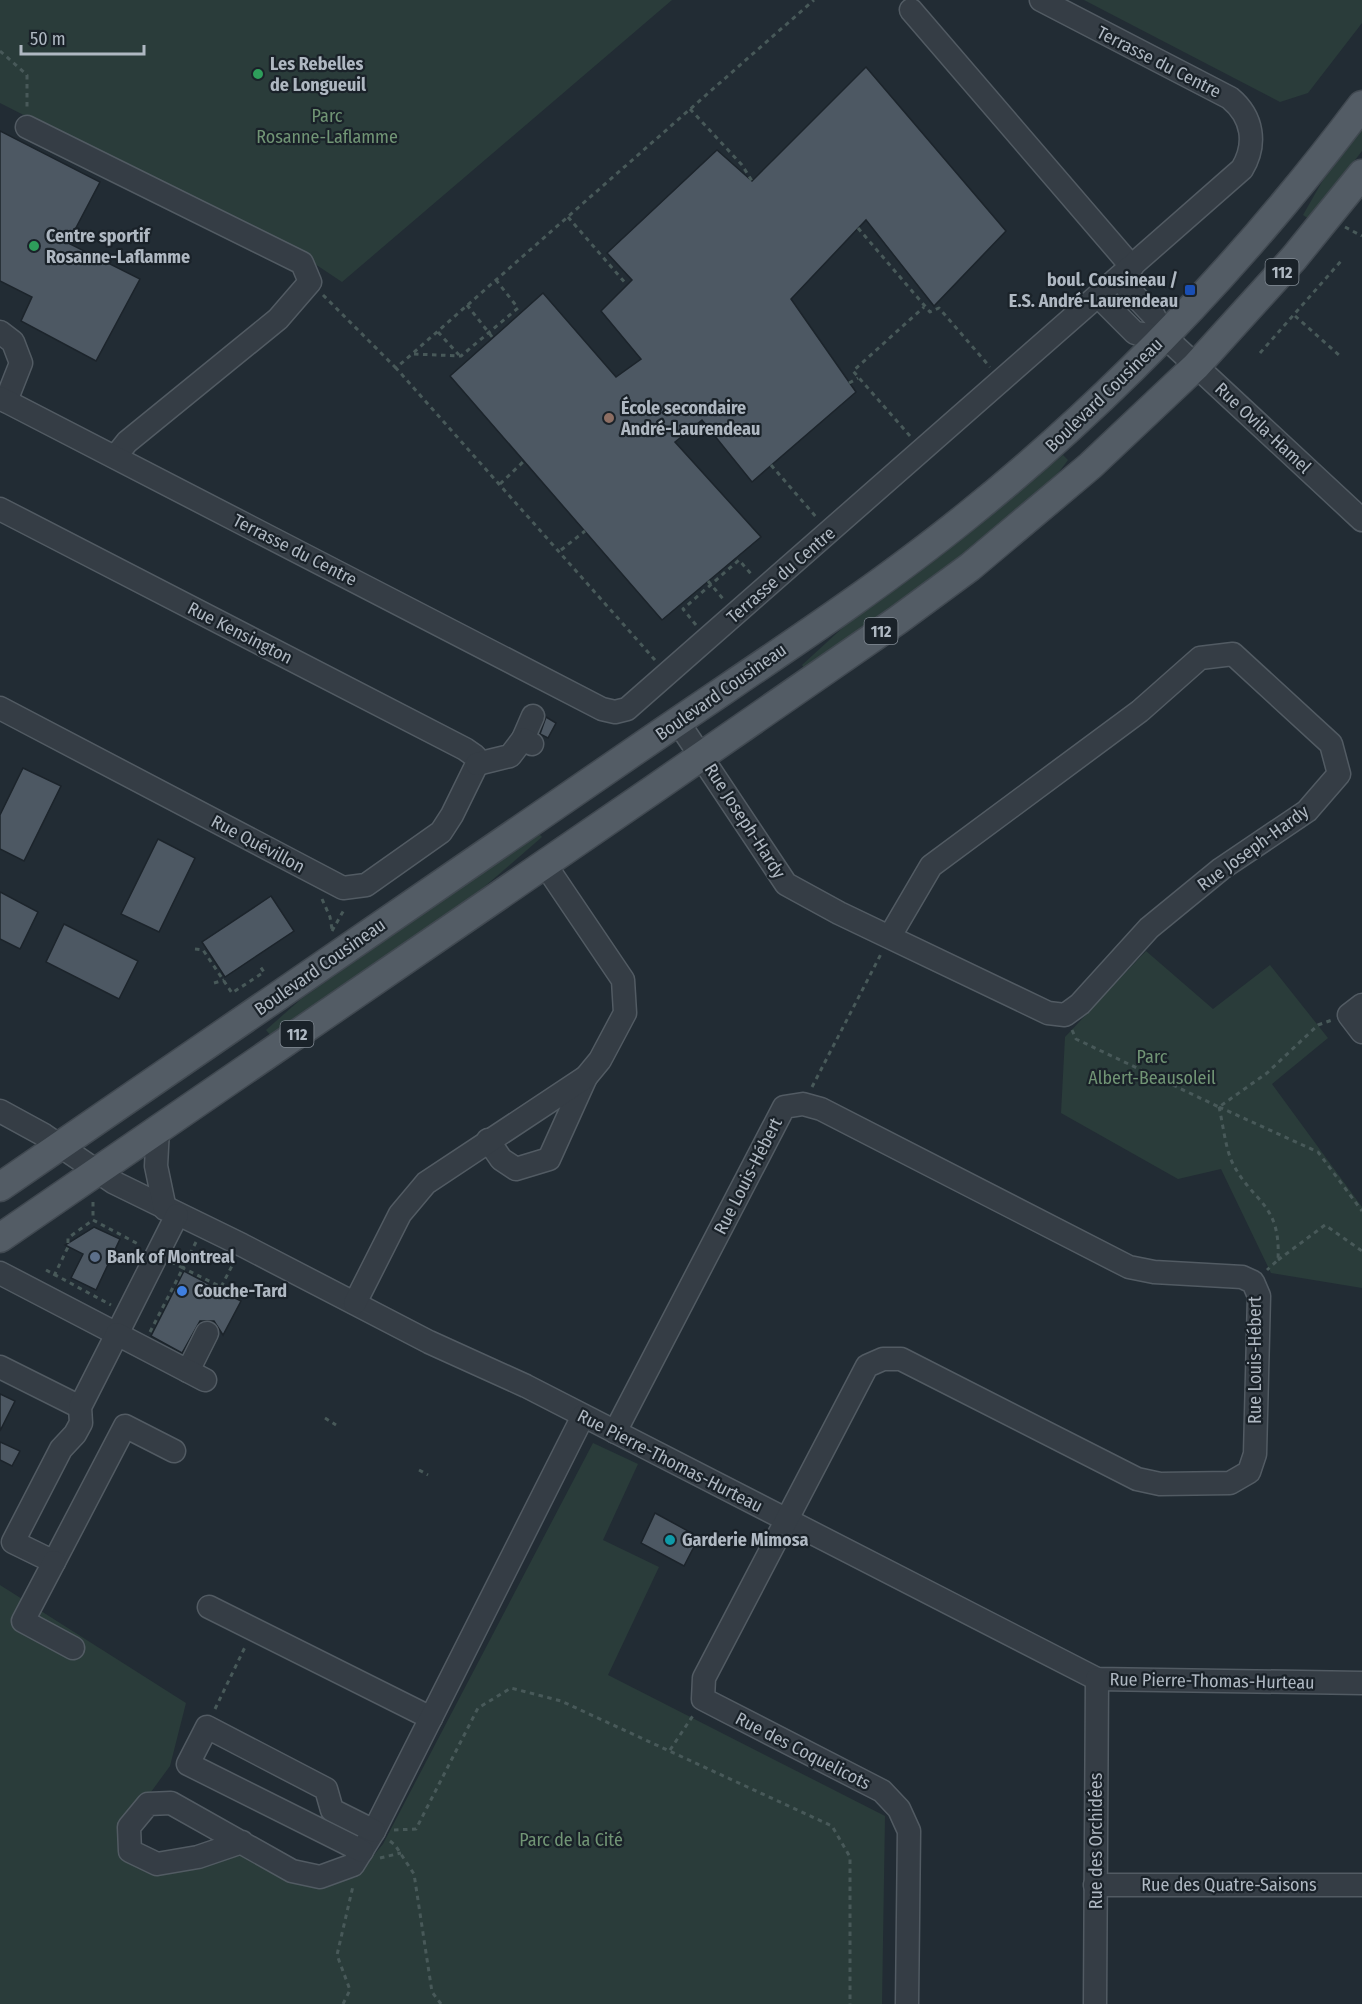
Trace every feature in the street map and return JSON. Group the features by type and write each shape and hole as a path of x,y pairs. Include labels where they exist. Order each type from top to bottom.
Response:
{"main road":[{"name":"Boulevard Cousineau","path":"0,1187 678,722 964,519 1067,431 1164,337 1269,223 1362,105"},
{"name":"112","path":"0,1238 95,1184 158,1129 916,607 1004,540 1111,447 1196,366 1288,265 1362,174"}],"street":[{"name":"Terrasse du Centre","path":"3,399 602,709 620,712 1237,176 1250,150 1251,135 1248,121 1230,98 1041,0"},
{"name":"Rue Ovila-Hamel","path":"911,10 1125,273 1154,316 1164,337 1362,520"},
{"path":"27,127 302,263 310,282 278,319 128,442 115,457"},
{"path":"1099,297 1135,333 1164,337"},
{"path":"0,332 13,342 21,363 3,399"},
{"name":"Rue Kensington","path":"0,509 465,749 472,753 477,763"},
{"name":"Rue Joseph-Hardy","path":"678,722 786,884 839,913 1048,1013 1065,1015 1080,1004 1149,928 1221,869 1307,811 1339,774 1330,744 1233,654 1200,658 1140,711 931,866 890,936"},
{"name":"Rue Quévillon","path":"0,708 343,888 366,885 441,832 452,815 477,763"},
{"path":"477,763 510,756 528,741 533,716"},
{"path":"488,1140 501,1159 516,1169 549,1159 586,1077 600,1060 625,1013 623,980 544,863"},
{"path":"355,1303 400,1214 426,1183 586,1077"},
{"name":"Rue Louis-Hébert","path":"615,1432 784,1107 803,1104 821,1109 1129,1267 1154,1272 1242,1277 1253,1282 1259,1296 1255,1454 1249,1472 1230,1483 1160,1484 1137,1479 901,1359 883,1359 867,1366 787,1521"},
{"name":"Rue Pierre-Thomas-Hurteau","path":"0,1111 60,1147 95,1184 113,1182 615,1432 1097,1679 1362,1683"},
{"path":"54,1562 7,1538 61,1449 75,1434 81,1423 80,1407 117,1334 171,1212 156,1166 158,1129"},
{"path":"0,1274 197,1375 207,1333"},
{"path":"0,1367 80,1407"},
{"path":"242,1842 292,1871 320,1877 357,1858 374,1832 583,1416"},
{"path":"73,1648 23,1621 125,1426 174,1451"},
{"path":"704,1699 704,1678 787,1521"},
{"path":"209,1608 431,1718"},
{"name":"Rue des Orchidées","path":"1095,2004 1097,1679"},
{"name":"Rue des Coquelicots","path":"704,1699 882,1791 899,1809 909,1831 907,2004"},
{"path":"357,1858 188,1764 207,1727 326,1789 332,1810 374,1832"},
{"name":"Rue des Quatre-Saisons","path":"1095,1885 1362,1885"}],"path":[{"path":"396,368 814,0"},
{"path":"0,51 27,75 27,127"},
{"path":"690,109 742,165 752,182"},
{"path":"568,217 627,285"},
{"path":"1342,225 1362,236"},
{"path":"858,228 925,307 930,312 939,308 993,370"},
{"path":"1260,353 1342,260"},
{"path":"412,354 461,356 518,308 496,280"},
{"path":"310,282 396,368 656,662"},
{"path":"467,305 493,338"},
{"path":"914,440 853,371 925,307"},
{"path":"1294,316 1339,355"},
{"path":"438,332 461,356"},
{"path":"849,383 858,378"},
{"path":"500,483 524,461"},
{"path":"771,465 820,522"},
{"path":"560,551 585,531"},
{"path":"683,609 737,559 755,579"},
{"path":"709,583 727,603"},
{"path":"680,605 699,628"},
{"path":"322,895 332,931"},
{"path":"327,940 345,906"},
{"path":"803,1104 890,936"},
{"path":"195,949 203,950 232,993 264,972 259,965"},
{"path":"214,983 224,980"},
{"path":"1065,1015 1076,1039 1318,1152 1362,1211"},
{"path":"1220,1107 1267,1073 1318,1025 1358,1017"},
{"path":"1220,1107 1232,1161 1273,1216 1280,1238 1278,1260"},
{"path":"93,1220 95,1184"},
{"path":"55,1275 68,1245 68,1238 93,1220"},
{"path":"93,1220 148,1249"},
{"path":"1253,1282 1325,1225 1362,1251"},
{"path":"147,1338 196,1242"},
{"path":"183,1268 221,1287 234,1262"},
{"path":"46,1270 118,1308"},
{"path":"325,1418 336,1425"},
{"path":"419,1470 428,1475"},
{"path":"207,1727 253,1630"},
{"path":"374,1832 416,1829 478,1708 511,1688 561,1701 832,1826 850,1857 850,2004"},
{"path":"670,1750 704,1699"},
{"path":"374,1832 395,1845 414,1874 432,1992 441,2004"},
{"path":"343,2004 350,1990 337,1955 353,1889 357,1858 401,1853"}],"green space":[{"name":"Parc Rosanne-Laflamme","path":"0,0 672,0 342,282 306,258 0,103"},
{"path":"1084,0 1362,0 1362,23 1308,93 1280,102"},
{"path":"1362,130 1362,151 1309,219 1303,215 1323,180"},
{"path":"1063,455 1068,460 1059,471 1017,511 917,588 804,668 802,665 850,621 962,539"},
{"path":"539,834 542,837 483,888 271,1036 266,1030 301,999"},
{"name":"Parc Albert-Beausoleil","path":"1146,951 1213,1009 1270,965 1328,1038 1272,1084 1362,1207 1362,1288 1271,1273 1221,1169 1178,1179 1061,1113 1065,1037"},
{"name":"Parc de la Cité","path":"593,1443 638,1464 603,1540 659,1567 608,1675 885,1816 882,2004 0,2004 0,1585 186,1703 170,1766 137,1811 128,1839 156,1872 252,1849 355,1878 383,1844"}],"building":[{"path":"866,67 1006,231 934,306 866,220 791,299 856,392 752,482 702,420 675,442 761,537 662,620 450,376 543,293 616,377 641,359 601,311 632,280 607,253 717,150 752,181"},
{"path":"0,131 100,182 68,243 140,279 96,361 21,321 32,297 0,281"},
{"path":"546,717 556,723 548,738 540,734"},
{"path":"23,768 61,786 24,861 0,849 0,815"},
{"path":"158,839 195,858 159,932 121,914"},
{"path":"0,892 38,912 20,949 0,939"},
{"path":"271,896 294,931 225,977 202,942"},
{"path":"64,924 138,961 119,999 46,962"},
{"path":"94,1227 120,1239 96,1290 71,1278 83,1254 65,1245"},
{"path":"184,1271 241,1301 223,1335 214,1321 200,1321 182,1353 151,1336"},
{"path":"0,1394 15,1401 0,1431"},
{"path":"0,1442 20,1451 12,1466 0,1460"},
{"name":"Garderie Mimosa","path":"655,1513 699,1537 684,1566 641,1543"}],"place":[{"name":"Les Rebelles de Longueuil","path":"258,74"},
{"name":"Centre sportif Rosanne-Laflamme","path":"34,246"},
{"name":"boul. Cousineau / E.S. André-Laurendeau","path":"1190,290"},
{"name":"École secondaire André-Laurendeau","path":"609,418"},
{"name":"Bank of Montreal","path":"95,1257"},
{"name":"Couche-Tard","path":"182,1291"},
{"name":"Garderie Mimosa","path":"670,1540"}]}
